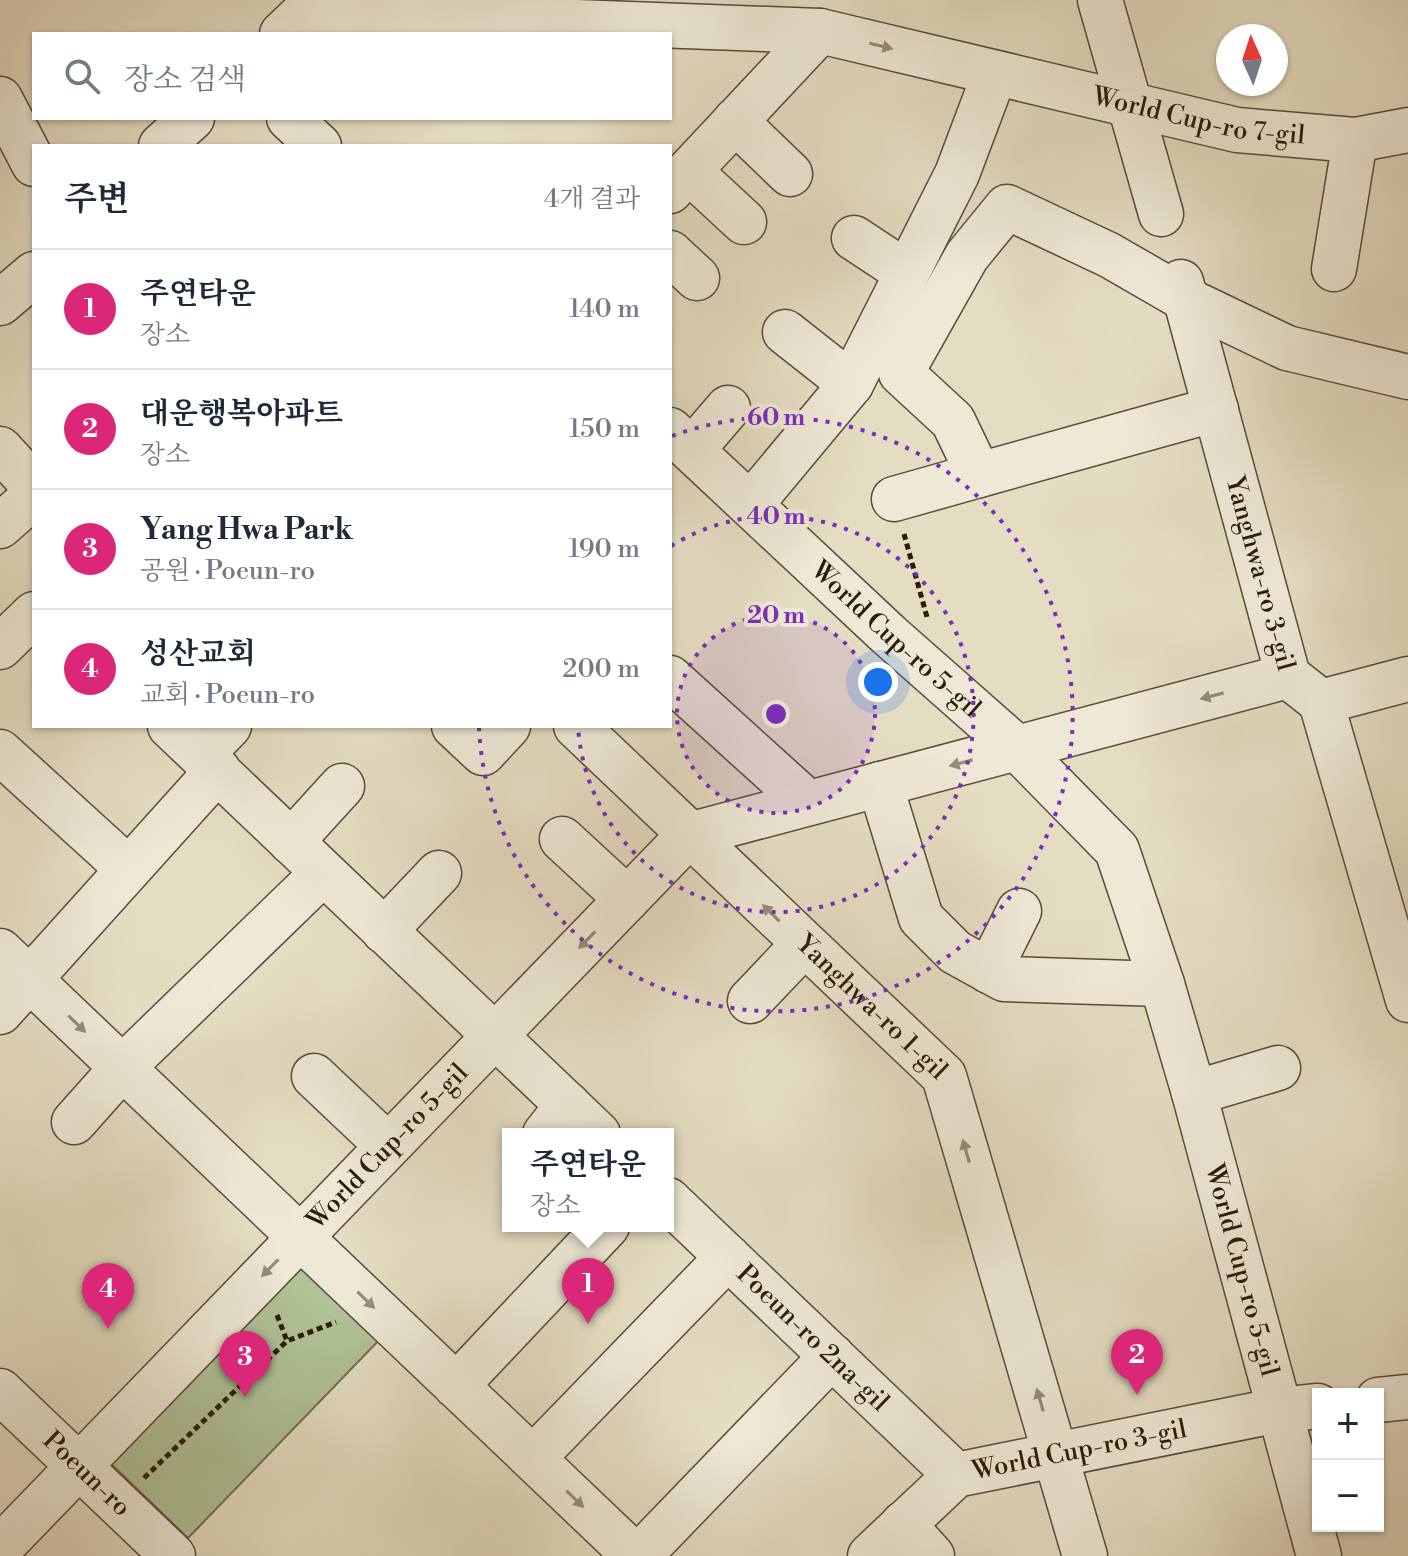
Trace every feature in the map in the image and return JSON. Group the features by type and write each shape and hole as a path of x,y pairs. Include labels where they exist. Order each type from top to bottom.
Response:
{"street":[{"path":"1100,0 1161,214"},
{"name":"World Cup-ro 7-gil","path":"284,32 305,12 365,7 697,13 830,22 995,73 1237,130 1406,142"},
{"path":"744,222 676,182 830,22"},
{"path":"751,504 851,384 957,174 995,73"},
{"path":"163,144 190,120"},
{"path":"291,120 317,144"},
{"path":"735,121 790,174"},
{"path":"1334,269 1355,140"},
{"path":"979,475 953,421 901,373 967,256 1007,207 1109,255 1180,280 1287,348 1408,377"},
{"path":"854,238 907,273"},
{"path":"0,303 32,276"},
{"name":"Yanghwa-ro 3-gil","path":"1180,280 1216,409 1304,689 1408,1000"},
{"path":"785,332 851,384"},
{"path":"681,440 728,408"},
{"path":"894,499 1216,409"},
{"name":"World Cup-ro 5-gil","path":"681,440 889,635 1017,748 1117,850 1299,1408 1319,1556"},
{"path":"0,449 32,484"},
{"path":"0,526 32,498"},
{"path":"0,647 32,616"},
{"name":"World Cup-ro 5-gil","path":"0,1548 689,835 1017,748 1304,689 1408,679"},
{"path":"672,680 808,803"},
{"path":"456,728 483,753 506,728"},
{"name":"Yanghwa-ro 1-gil","path":"578,728 944,1076 1085,1556"},
{"path":"0,1012 15,966 204,744 291,842 495,1036 570,1124"},
{"path":"0,752 113,855"},
{"path":"880,784 921,918 955,952 1004,979 1162,984"},
{"path":"291,842 342,786"},
{"path":"562,839 627,899"},
{"path":"74,1122 122,1068 323,873"},
{"path":"384,931 439,873"},
{"path":"989,971 1019,911"},
{"path":"750,1001 804,944"},
{"path":"15,966 533,1458 626,1552 832,1356"},
{"path":"1194,1093 1278,1068"},
{"path":"314,1076 388,1146"},
{"name":"Poeun-ro 2na-gil","path":"674,1206 956,1475"},
{"path":"456,1386 601,1232"},
{"path":"533,1458 728,1257"},
{"name":"Poeun-ro","path":"0,1391 173,1556"},
{"path":"1384,1399 1408,1397"},
{"name":"World Cup-ro 3-gil","path":"870,1556 956,1475 1299,1408"},
{"path":"903,1524 932,1556"}],"path":[{"path":"894,499 929,625"},
{"path":"119,1502 287,1341 374,1308"}],"green space":[{"path":"303,1256 384,1335 188,1538 106,1459"}],"place":[{"name":"주연타운","path":"588,1324"},
{"name":"성산교회","path":"108,1329"},
{"name":"대운행복아파트","path":"1137,1395"},
{"name":"Yang Hwa Park","path":"245,1397"}]}
